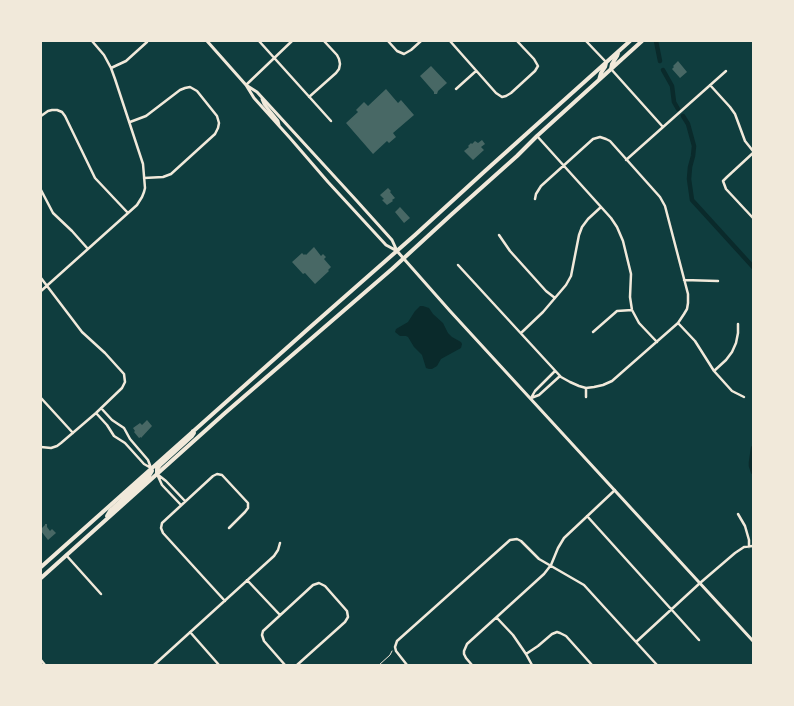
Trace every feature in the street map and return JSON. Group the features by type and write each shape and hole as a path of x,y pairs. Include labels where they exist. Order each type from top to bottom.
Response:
{"highway":[{"path":"41,567 397,251 630,41"},
{"path":"41,578 225,412 404,258 642,41"},
{"path":"611,70 612,64 618,52"},
{"path":"599,80 606,63"},
{"path":"157,474 157,469 160,465 192,436 194,433 193,431"},
{"path":"107,518 110,511 149,476 152,468"}],"main road":[{"path":"207,41 246,84 259,94 387,234 392,240 397,251"},
{"path":"246,84 254,98 328,182 386,245 397,251 404,258 450,311 753,641"},
{"path":"259,94 264,104 278,121 279,125"}],"street":[{"path":"41,291 137,205 145,188 143,164 111,68 104,55 92,41"},
{"path":"259,41 331,121"},
{"path":"246,84 292,41"},
{"path":"309,97 339,69 340,60 324,41"},
{"path":"388,41 397,51 404,54 421,41"},
{"path":"450,41 496,93 502,97 511,93 535,71 538,66 534,59 517,41"},
{"path":"586,41 606,63"},
{"path":"111,68 126,61 147,42"},
{"path":"611,70 663,127"},
{"path":"456,89 476,71"},
{"path":"626,160 726,71"},
{"path":"710,85 735,114 745,141 753,152 723,181 726,189 753,218"},
{"path":"130,122 146,116 180,90 190,87 197,91 217,116 219,123 215,134 171,174 163,177 144,178"},
{"path":"41,116 52,110 62,112 95,178 128,213"},
{"path":"537,136 618,227 631,274 630,297 632,310 636,319 657,342"},
{"path":"458,265 560,376 570,382 586,388 599,386 612,381 678,323 684,314 688,303 688,294 665,206 660,198 610,141 600,137 593,139 541,186 535,199"},
{"path":"41,190 53,213 88,249"},
{"path":"521,333 543,312 566,285 570,276 582,227 601,207"},
{"path":"499,235 510,251 546,291 555,298"},
{"path":"41,278 82,332 105,353 124,374 125,382 122,388 96,413 57,446 51,448 41,447"},
{"path":"684,280 718,281"},
{"path":"593,332 617,311 632,310"},
{"path":"678,323 695,341 714,371 732,391 744,397"},
{"path":"714,371 732,352 738,333 738,324"},
{"path":"531,398 535,391 556,371"},
{"path":"531,398 539,395 560,376"},
{"path":"586,388 586,397"},
{"path":"41,398 73,433"},
{"path":"101,408 112,420 124,428 130,439 148,460 152,468"},
{"path":"96,413 107,425 114,436 125,444 144,464 152,468"},
{"path":"157,474 166,481 185,501"},
{"path":"157,474 162,485 181,505"},
{"path":"225,601 163,533 161,528 162,523 217,474 222,475 248,503 248,508 245,512 229,528"},
{"path":"472,665 466,658 464,651 467,644 544,574 551,566 558,548 564,538 615,490"},
{"path":"738,514 745,526 749,540 748,547"},
{"path":"587,516 699,640"},
{"path":"407,665 396,651 395,647 397,642 510,540 517,539 537,557 584,585 657,665"},
{"path":"154,665 274,556 280,543"},
{"path":"636,642 735,552 744,547 753,546"},
{"path":"66,555 102,594"},
{"path":"247,580 280,616"},
{"path":"285,665 264,642 262,635 263,631 313,585 319,584 324,586 347,611 348,617 345,622 297,665"},
{"path":"497,618 513,635 532,665"},
{"path":"190,632 219,665"},
{"path":"526,654 552,634 557,632 564,635 592,665"},
{"path":"41,660 46,665"}],"path":[{"path":"379,665 390,655 395,647"}],"water":[{"path":"420,306 429,308 443,323 448,333 462,344 461,348 441,359 437,366 432,369 426,368 422,355 414,347 408,337 400,336 395,332 396,329 408,322"}],"building":[{"path":"678,61 687,72 680,78 672,69"},
{"path":"431,66 447,83 438,91 437,94 434,94 434,92 420,76"},
{"path":"386,89 398,103 401,100 414,115 393,133 396,137 389,143 387,141 373,154 346,123 358,112 356,110 364,102 368,106"},
{"path":"482,140 485,144 481,147 484,150 473,160 464,151 471,143 472,144 475,141 478,143"},
{"path":"388,188 395,198 387,205 382,200 384,199 380,195"},
{"path":"400,207 410,218 404,223 395,212"},
{"path":"314,247 321,256 323,254 326,257 324,259 331,267 328,270 329,271 315,284 292,262 302,253 306,255"},
{"path":"147,420 152,426 141,438 139,438 134,432 135,431 133,428 140,423 142,425"},
{"path":"45,524 47,524 50,531 52,529 56,533 48,540 41,531"}],"waterway":[{"path":"656,41 660,61"},
{"path":"663,70 672,86 674,102 678,109"},
{"path":"683,116 688,124 694,146 689,179 692,200 753,267"},
{"path":"753,448 751,462 753,472"}]}
